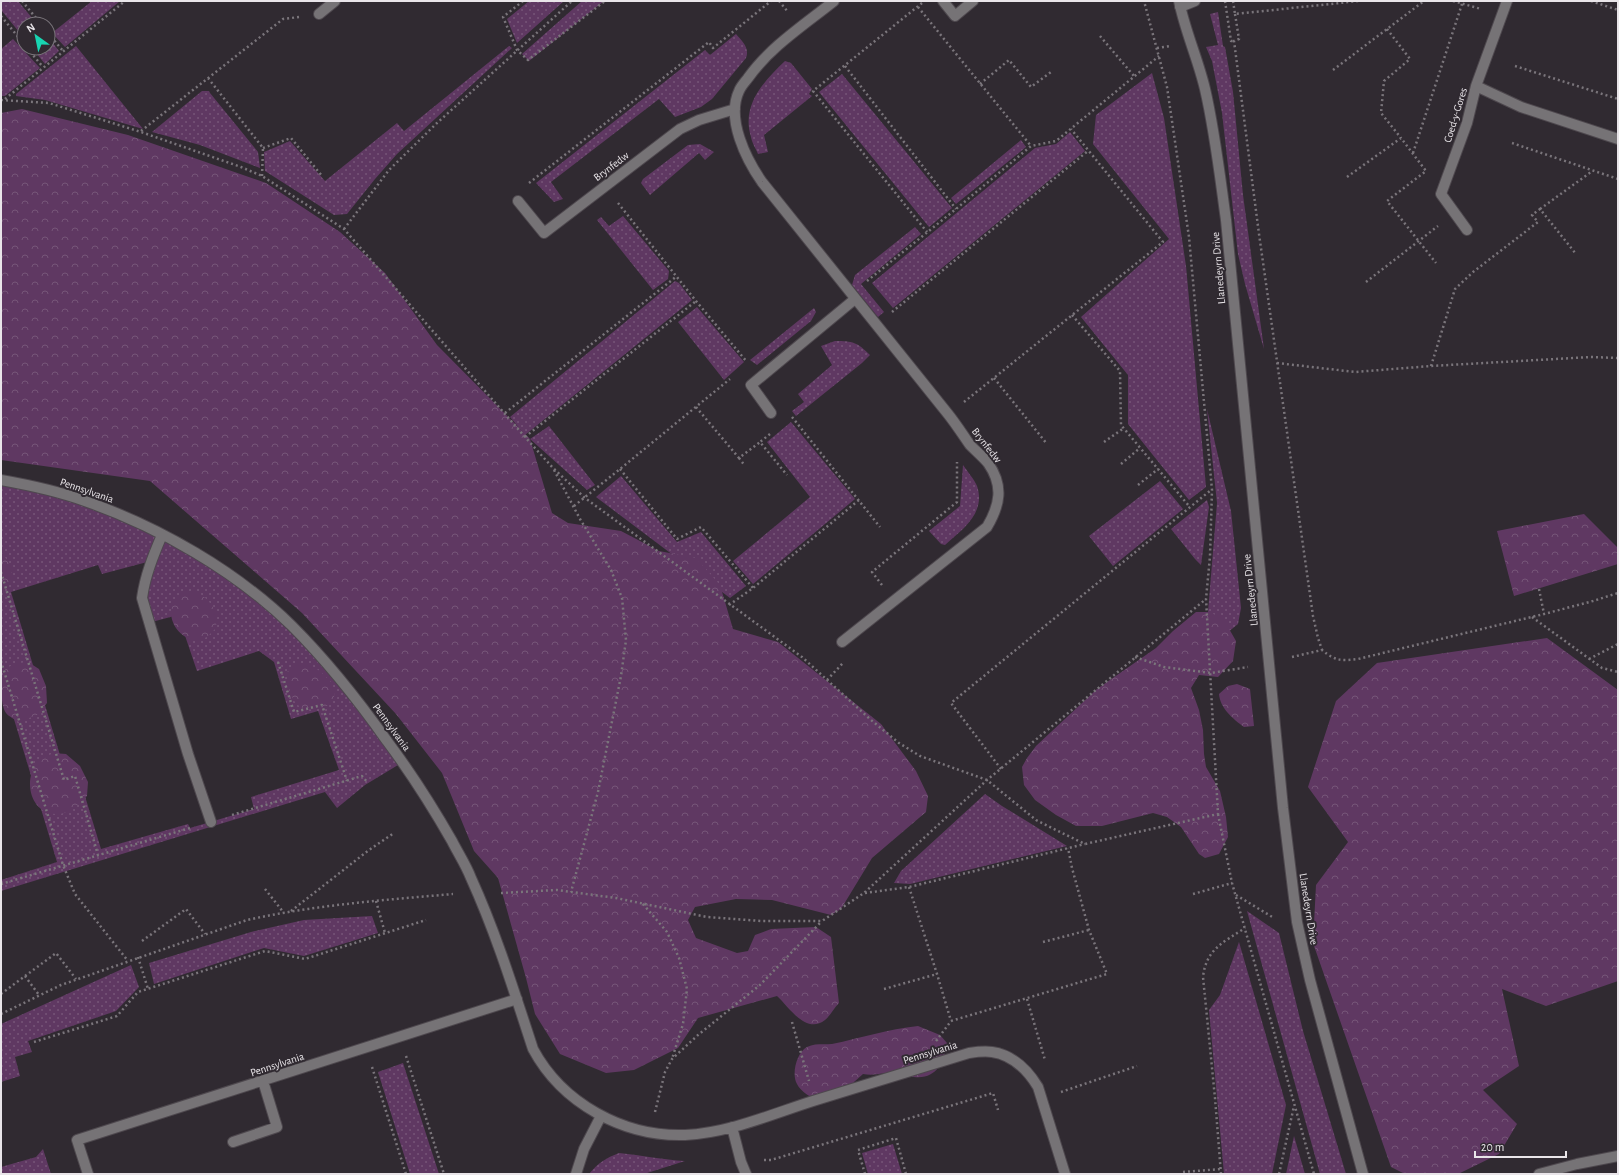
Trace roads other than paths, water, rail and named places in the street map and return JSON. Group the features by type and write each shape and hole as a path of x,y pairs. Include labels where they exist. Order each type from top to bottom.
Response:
{"street":[{"path":"319,14 335,1"},
{"name":"Brynfedw","path":"834,1 768,53 739,91 735,109 738,130 744,150 753,169 948,414 971,446 987,462 996,477 999,494 996,512 987,527 842,642"},
{"path":"943,1 955,16 973,1"},
{"path":"1180,4 1195,1"},
{"name":"Coed-y-Gores","path":"1467,230 1441,194 1467,123 1476,86 1506,1"},
{"name":"Llanedeyrn Drive","path":"1180,4 1184,25 1205,89 1216,149 1226,220 1283,808 1300,934 1310,980 1363,1174"},
{"path":"1476,86 1521,107 1618,139"},
{"name":"Brynfedw","path":"518,201 544,234 680,129 699,120 735,109"},
{"path":"771,413 751,385 855,299"},
{"name":"Pennsylvania","path":"1,480 34,486 84,500 131,519 190,550 225,572 291,625 329,665 412,774 440,821 471,876 498,943 533,1048 541,1064 560,1086 581,1104 601,1116 622,1125 650,1133 685,1135 732,1127 969,1053 991,1052 1012,1058 1031,1076 1038,1087 1065,1174"},
{"path":"162,535 149,565 142,598 186,746 211,822"},
{"name":"Pennsylvania","path":"88,1174 77,1140 517,999"},
{"path":"233,1142 277,1127 263,1081"},
{"path":"576,1174 584,1149 601,1116"},
{"path":"732,1127 741,1162 746,1174"},
{"path":"1539,1174 1577,1164 1618,1156"}]}
